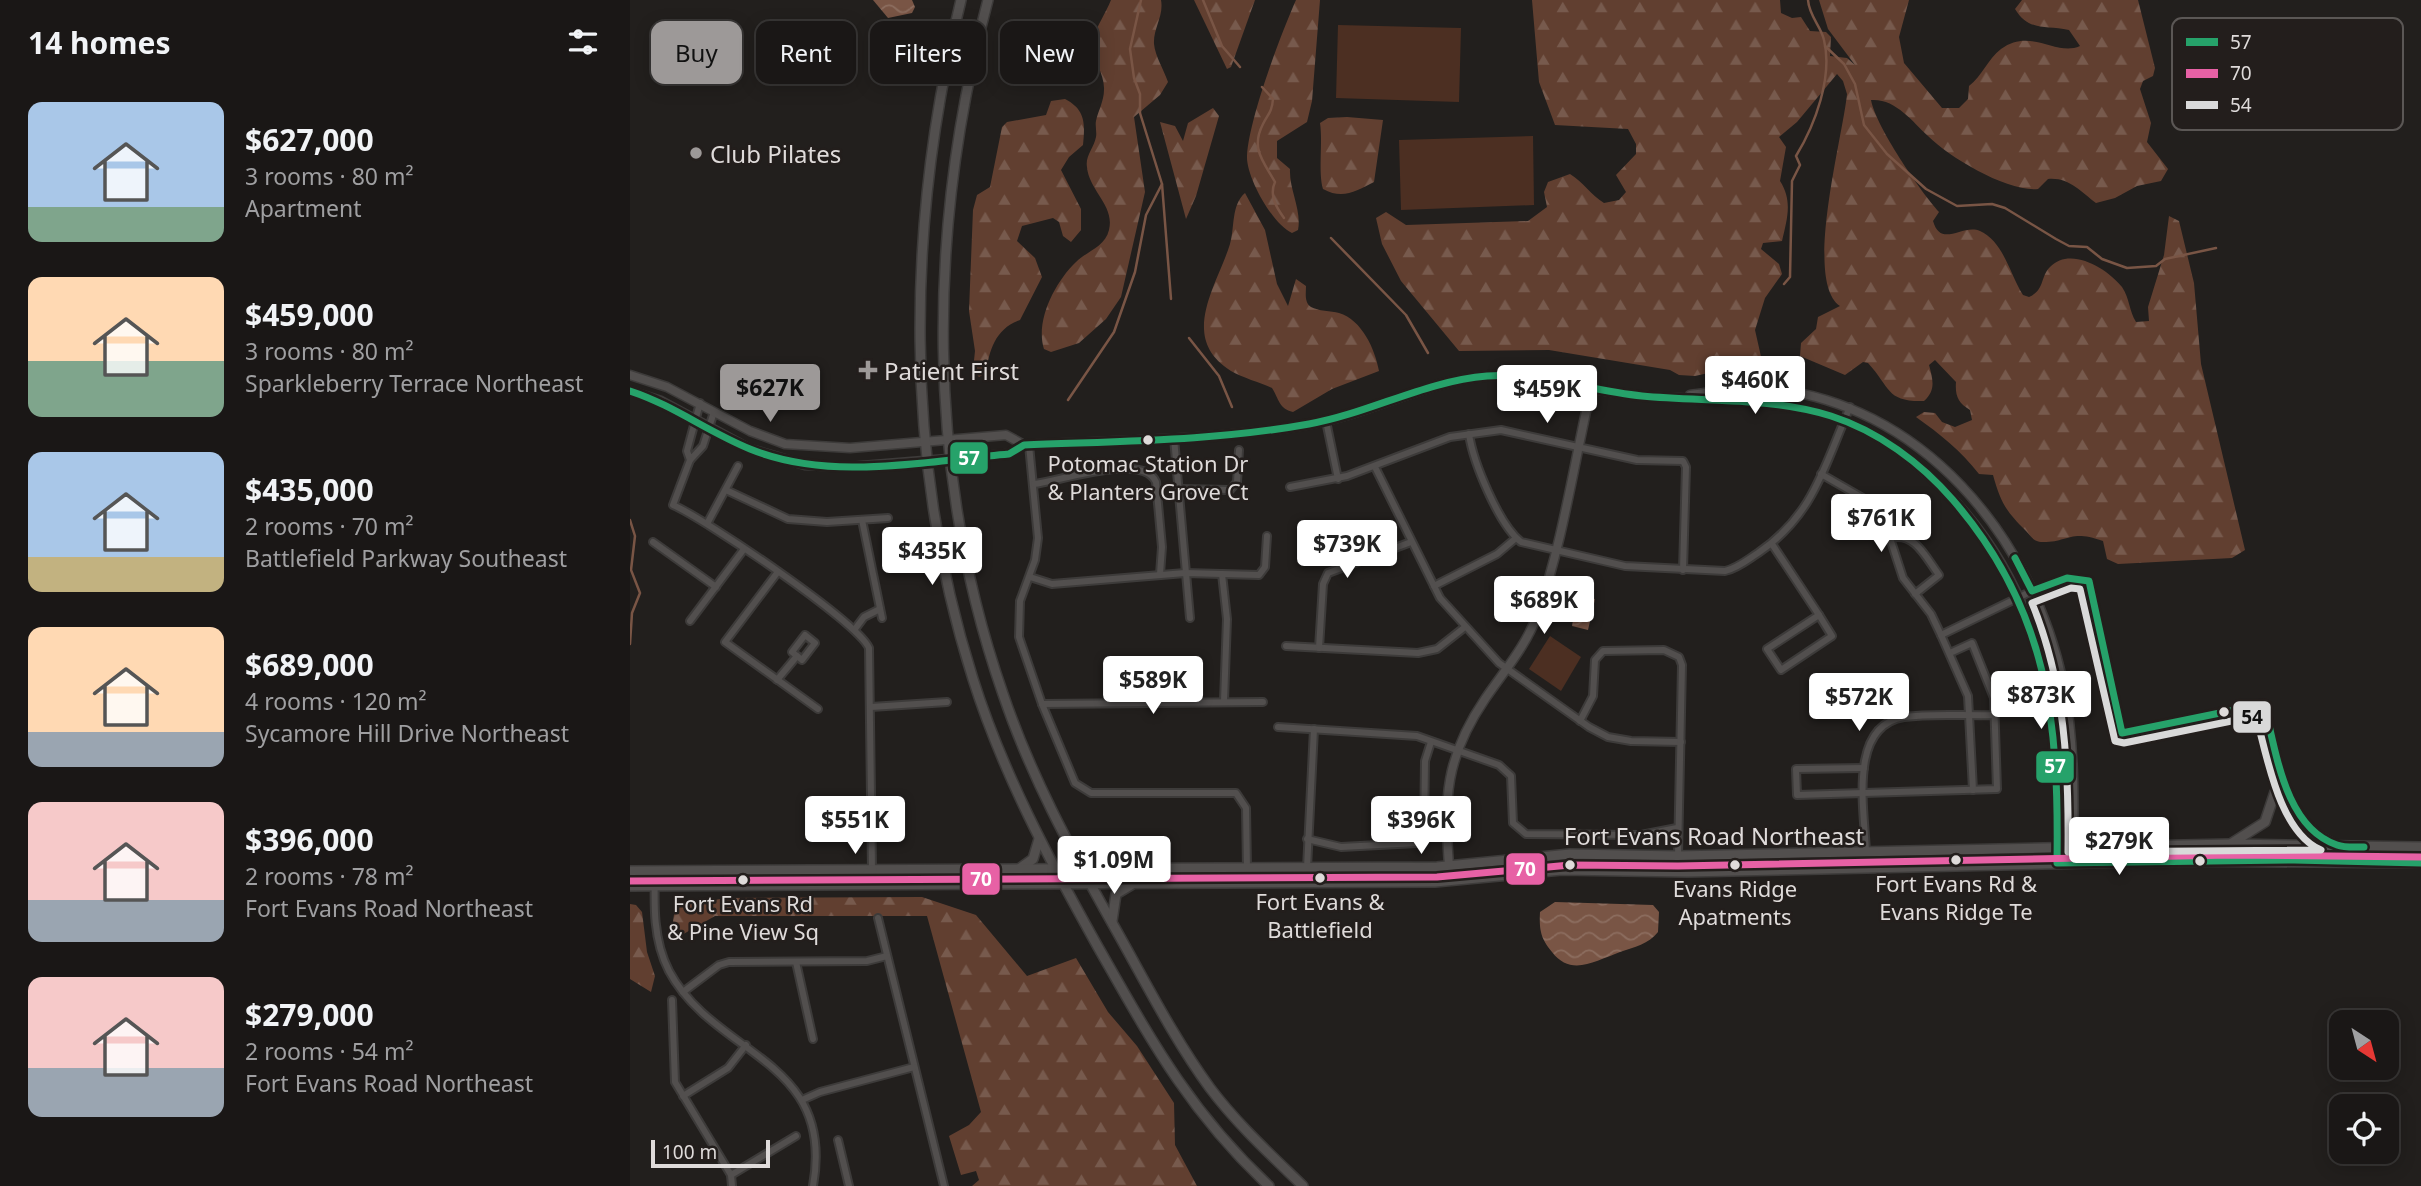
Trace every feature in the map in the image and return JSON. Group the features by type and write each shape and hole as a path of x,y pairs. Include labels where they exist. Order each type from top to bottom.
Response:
{"main road":[{"path":"961,0 926,194 920,344 926,460 941,559 973,681 1009,776 1039,838 1180,1086 1218,1134 1269,1186"},
{"path":"988,0 964,114 947,246 943,314 946,440 963,547 988,649 1034,773 1090,884 1184,1049 1239,1123 1303,1186"},
{"path":"2230,844 2265,822 2275,792"},
{"path":"2295,811 2312,832 2338,846"},
{"path":"1018,870 1033,859 1039,838"},
{"name":"Fort Evans Road Northeast","path":"630,871 1247,869 1449,866 1570,854 1678,856 2230,844 2421,847"},
{"name":"Fort Evans Road Northeast","path":"630,886 1435,882 1562,870 1687,872 2057,863 2421,863"},
{"path":"793,886 865,877 872,870"},
{"path":"1112,923 1116,894 1131,884"}],"street":[{"path":"630,375 654,382 700,403 765,438 797,445 850,448 1006,435 1027,445"},
{"path":"630,391 661,401 709,428 773,458 805,465 850,467 1009,454 1027,445 1174,438 1326,421 1456,379 1487,376 1537,378 1591,389 1670,398 1766,402 1844,421 1879,437 1909,457 1950,496 1990,546 2020,598 2040,652 2053,718 2057,863"},
{"path":"1670,398 1760,388 1793,391 1850,407 1897,431 1950,474 1989,519 2032,591 2050,635 2066,700 2071,742 2073,863"},
{"path":"1449,866 1446,803 1457,751 1475,714 1507,668 1535,620 1554,551 1591,389"},
{"path":"690,460 687,451 700,403"},
{"path":"1469,434 1473,457 1516,538 1528,545 1625,566 1683,570 1735,569 1772,544 1804,511 1850,407"},
{"path":"714,412 703,446 690,460 673,505 708,522 855,629 869,648 872,870"},
{"path":"1326,421 1338,479"},
{"path":"1290,487 1338,479 1375,467 1430,443 1469,434 1509,430 1637,460 1685,463 1683,570"},
{"path":"1174,438 1190,618"},
{"path":"1027,445 1034,484 1038,538 1030,577 1020,601 1017,624 1042,704 1075,783 1084,792 1230,791 1241,797 1246,808 1247,869"},
{"path":"1178,489 1230,490 1237,482 1239,450"},
{"path":"708,522 738,466"},
{"path":"1375,467 1447,608 1507,668 1597,732 1619,740 1681,742"},
{"path":"1034,484 1082,473 1140,468 1150,472 1156,482 1162,547 1160,574"},
{"path":"1821,474 1875,505 1890,538 1903,578 1931,614 1950,653 1965,687 1970,716 1973,790"},
{"path":"726,490 788,519 888,518"},
{"path":"862,520 883,618"},
{"path":"1030,577 1052,584 1185,573 1253,576 1263,572 1267,536"},
{"path":"1890,538 1899,536 1911,539 1939,575 1915,594"},
{"path":"1434,586 1497,554 1516,538"},
{"path":"653,542 716,587"},
{"path":"1319,648 1323,584 1328,573 1411,542"},
{"path":"1772,544 1819,615 1832,636 1781,670 1767,649 1819,615"},
{"path":"690,621 744,549"},
{"path":"777,573 725,642 818,709"},
{"path":"1222,575 1227,619 1224,701"},
{"path":"1941,635 2032,591"},
{"path":"855,629 864,617 880,609"},
{"path":"1286,646 1427,652 1446,644 1465,627"},
{"path":"1864,768 1796,769 1797,794 1997,789 1992,690 1972,643 1950,653"},
{"path":"1580,721 1592,702 1593,665 1598,655 1608,649 1671,651 1679,657 1682,665 1678,856"},
{"path":"778,680 797,656"},
{"path":"871,707 947,702"},
{"path":"1042,704 1263,702"},
{"path":"1866,853 1864,755 1872,737 1894,720 1995,715"},
{"path":"1278,727 1405,735 1499,765 1509,772 1511,818 1516,828 1526,834 1641,835 1677,828"},
{"path":"1307,868 1314,729"},
{"path":"1307,839 1341,847 1417,843 1424,834 1424,761 1431,742"},
{"path":"655,871 659,945 668,969 682,992 773,1066 802,1100 816,1143 813,1186"},
{"path":"878,918 944,1186"},
{"path":"682,992 719,965 729,962 867,961 887,956"},
{"path":"796,962 813,1039"},
{"path":"671,1000 674,1074 683,1096 731,1175 732,1186"},
{"path":"683,1096 728,1068 746,1045"},
{"path":"802,1100 820,1092 914,1067"},
{"path":"731,1175 796,1136"},
{"path":"838,1140 849,1186"}],"shaded area":[{"path":"1338,25 1461,28 1459,102 1336,98"},
{"path":"1533,136 1534,205 1401,210 1399,140"},
{"path":"1550,636 1581,657 1561,691 1529,669"}],"green space":[{"path":"1111,0 1161,0 1154,44 1168,82 1160,95 1134,117 1145,192 1121,297 1106,319 1079,343 1051,352 1044,349 1042,326 1054,291 1068,270 1100,245 1109,230 1108,213 1089,176 1087,163 1096,137 1096,121 1104,90 1098,66 1098,27"},
{"path":"1194,0 1255,0 1231,67 1227,69"},
{"path":"1296,0 1320,0 1312,101 1307,122 1277,141 1277,158 1290,169 1298,215 1298,230 1292,233 1269,211 1251,176 1247,156 1259,100"},
{"path":"1532,0 1780,0 1781,13 1792,18 1801,17 1810,31 1826,32 1831,37 1830,56 1847,58 1855,65 1828,29 1819,0 1909,0 1899,37 1904,63 1942,108 1959,108 1968,99 1969,86 1996,53 2012,43 2033,41 2062,48 2080,46 2069,30 2039,26 2026,21 2015,9 2022,0 2138,0 2155,68 2153,76 2143,81 2140,89 2151,123 2147,142 2168,169 2161,181 2137,186 2115,198 2096,203 2062,180 2048,179 2038,189 2011,185 1980,172 1950,154 1895,107 1880,100 1871,100 1890,142 1939,212 1933,221 1937,229 1947,234 1973,229 1988,236 2001,251 2023,295 2029,297 2038,291 2047,271 2058,261 2078,259 2098,267 2122,287 2136,322 2149,321 2148,307 2164,255 2169,216 2179,221 2194,283 2201,364 2245,550 2232,558 2118,564 2107,559 2103,541 2076,536 2037,541 2008,511 1993,475 1979,474 1950,443 1916,417 1924,412 1935,413 1942,422 1955,427 1972,420 1970,410 1958,399 1956,382 1935,360 1929,365 1932,380 1930,393 1924,401 1912,401 1890,392 1868,363 1863,362 1845,375 1800,356 1801,343 1816,329 1818,317 1840,306 1830,291 1825,268 1828,207 1847,94 1843,81 1837,74 1797,122 1779,137 1786,147 1780,181 1788,210 1782,241 1763,243 1761,249 1779,264 1782,274 1765,298 1755,330 1762,361 1695,376 1549,350 1459,351 1401,281 1382,244 1376,218 1386,212 1406,225 1528,221 1547,207 1544,192 1548,182 1570,174 1604,203 1619,200 1626,192 1616,175 1636,154 1636,144 1628,129 1555,125 1539,82"},
{"path":"1065,99 1077,108 1084,124 1083,145 1069,157 1061,170 1081,209 1081,230 1071,242 1063,236 1059,222 1053,218 1022,226 1017,241 1035,258 1042,277 1020,320 999,334 989,356 986,373 979,377 973,370 975,351 969,311 973,210 977,195 990,187 1002,127 1007,122 1046,115 1051,101"},
{"path":"1213,108 1219,116 1196,196 1186,219 1160,122 1175,126 1183,141 1188,123"},
{"path":"1328,118 1383,120 1374,182 1349,193 1337,194 1323,189 1320,123"},
{"path":"1245,193 1265,230 1277,284 1288,306 1296,279 1306,286 1306,300 1311,307 1339,313 1361,329 1371,345 1379,371 1332,389 1293,412 1282,406 1272,388 1231,371 1215,358 1207,343 1204,327 1206,311 1230,244 1237,204"},
{"path":"922,897 976,915 1027,976 1076,958 1108,1012 1137,1046 1174,1103 1175,1145 1197,1186 972,1186 979,1180 976,1171 961,1175 949,1136 969,1125 981,1112 927,916 715,916 680,936 672,928 675,908 724,898"},
{"path":"630,904 636,905 642,912 647,952 655,976 651,992 630,979"}],"water":[{"path":"873,0 912,0 915,7 912,13 888,18"},
{"path":"1567,594 1595,599 1588,630 1572,626 1575,608 1565,605"},
{"path":"1555,902 1653,905 1659,912 1658,932 1641,945 1593,963 1567,964 1559,960 1548,947 1540,929 1540,912"}],"waterway":[{"path":"1141,0 1130,49 1134,78 1140,94 1140,113 1162,184 1171,299"},
{"path":"1203,0 1222,46 1240,67"},
{"path":"1784,284 1790,277 1792,181 1800,165 1796,156 1816,115 1826,69 1824,40 1810,11 1808,0"},
{"path":"1825,46 1844,64 1855,84 1864,125 1887,154 1926,189 1957,206 1992,204 2005,208 2069,246 2087,247 2102,259 2127,268 2156,266 2165,259 2216,248"},
{"path":"1262,87 1273,99 1271,110 1259,133 1258,148 1275,182 1273,196 1284,218"},
{"path":"1068,400 1114,332 1135,272 1146,215 1162,184"},
{"path":"1331,238 1406,315 1428,353"},
{"path":"1189,338 1219,376 1232,407"},
{"path":"630,520 635,536 631,570 640,593 632,613 630,644"}],"transit line":[{"name":"57","path":"630,391 750,449 781,459 845,467 878,467 1009,454 1024,445 1167,439 1274,430 1332,419 1420,390 1487,376 1545,379 1642,396 1761,403 1831,416 1882,439 1927,473 1953,500 1985,542 2010,584 2029,626 2042,670 2050,715 2055,762 2057,863 2294,860 2421,863"},
{"name":"57","path":"2015,558 2032,591 2067,578 2089,581 2122,733 2264,704 2285,785 2305,822 2319,836 2337,845 2364,847"},
{"name":"54","path":"2071,588 2080,589 2115,741 2124,743 2256,716 2270,771 2285,810 2307,841 2321,850 2068,852 2063,726 2052,664 2032,603 2071,588"},
{"name":"70","path":"630,881 1437,877 1570,865 1678,866 2230,855 2421,857"}],"place":[{"name":"Club Pilates","path":"696,153"},
{"name":"Patient First","path":"868,370"},
{"name":"Potomac Station Dr & Planters Grove Ct","path":"1148,440"},
{"name":"Fort Evans Rd & Evans Ridge Te","path":"1956,860"},
{"name":"Evans Ridge Apatments","path":"1735,865"},
{"name":"Fort Evans & Battlefield","path":"1320,878"},
{"name":"Fort Evans Rd & Pine View Sq","path":"743,880"}]}
